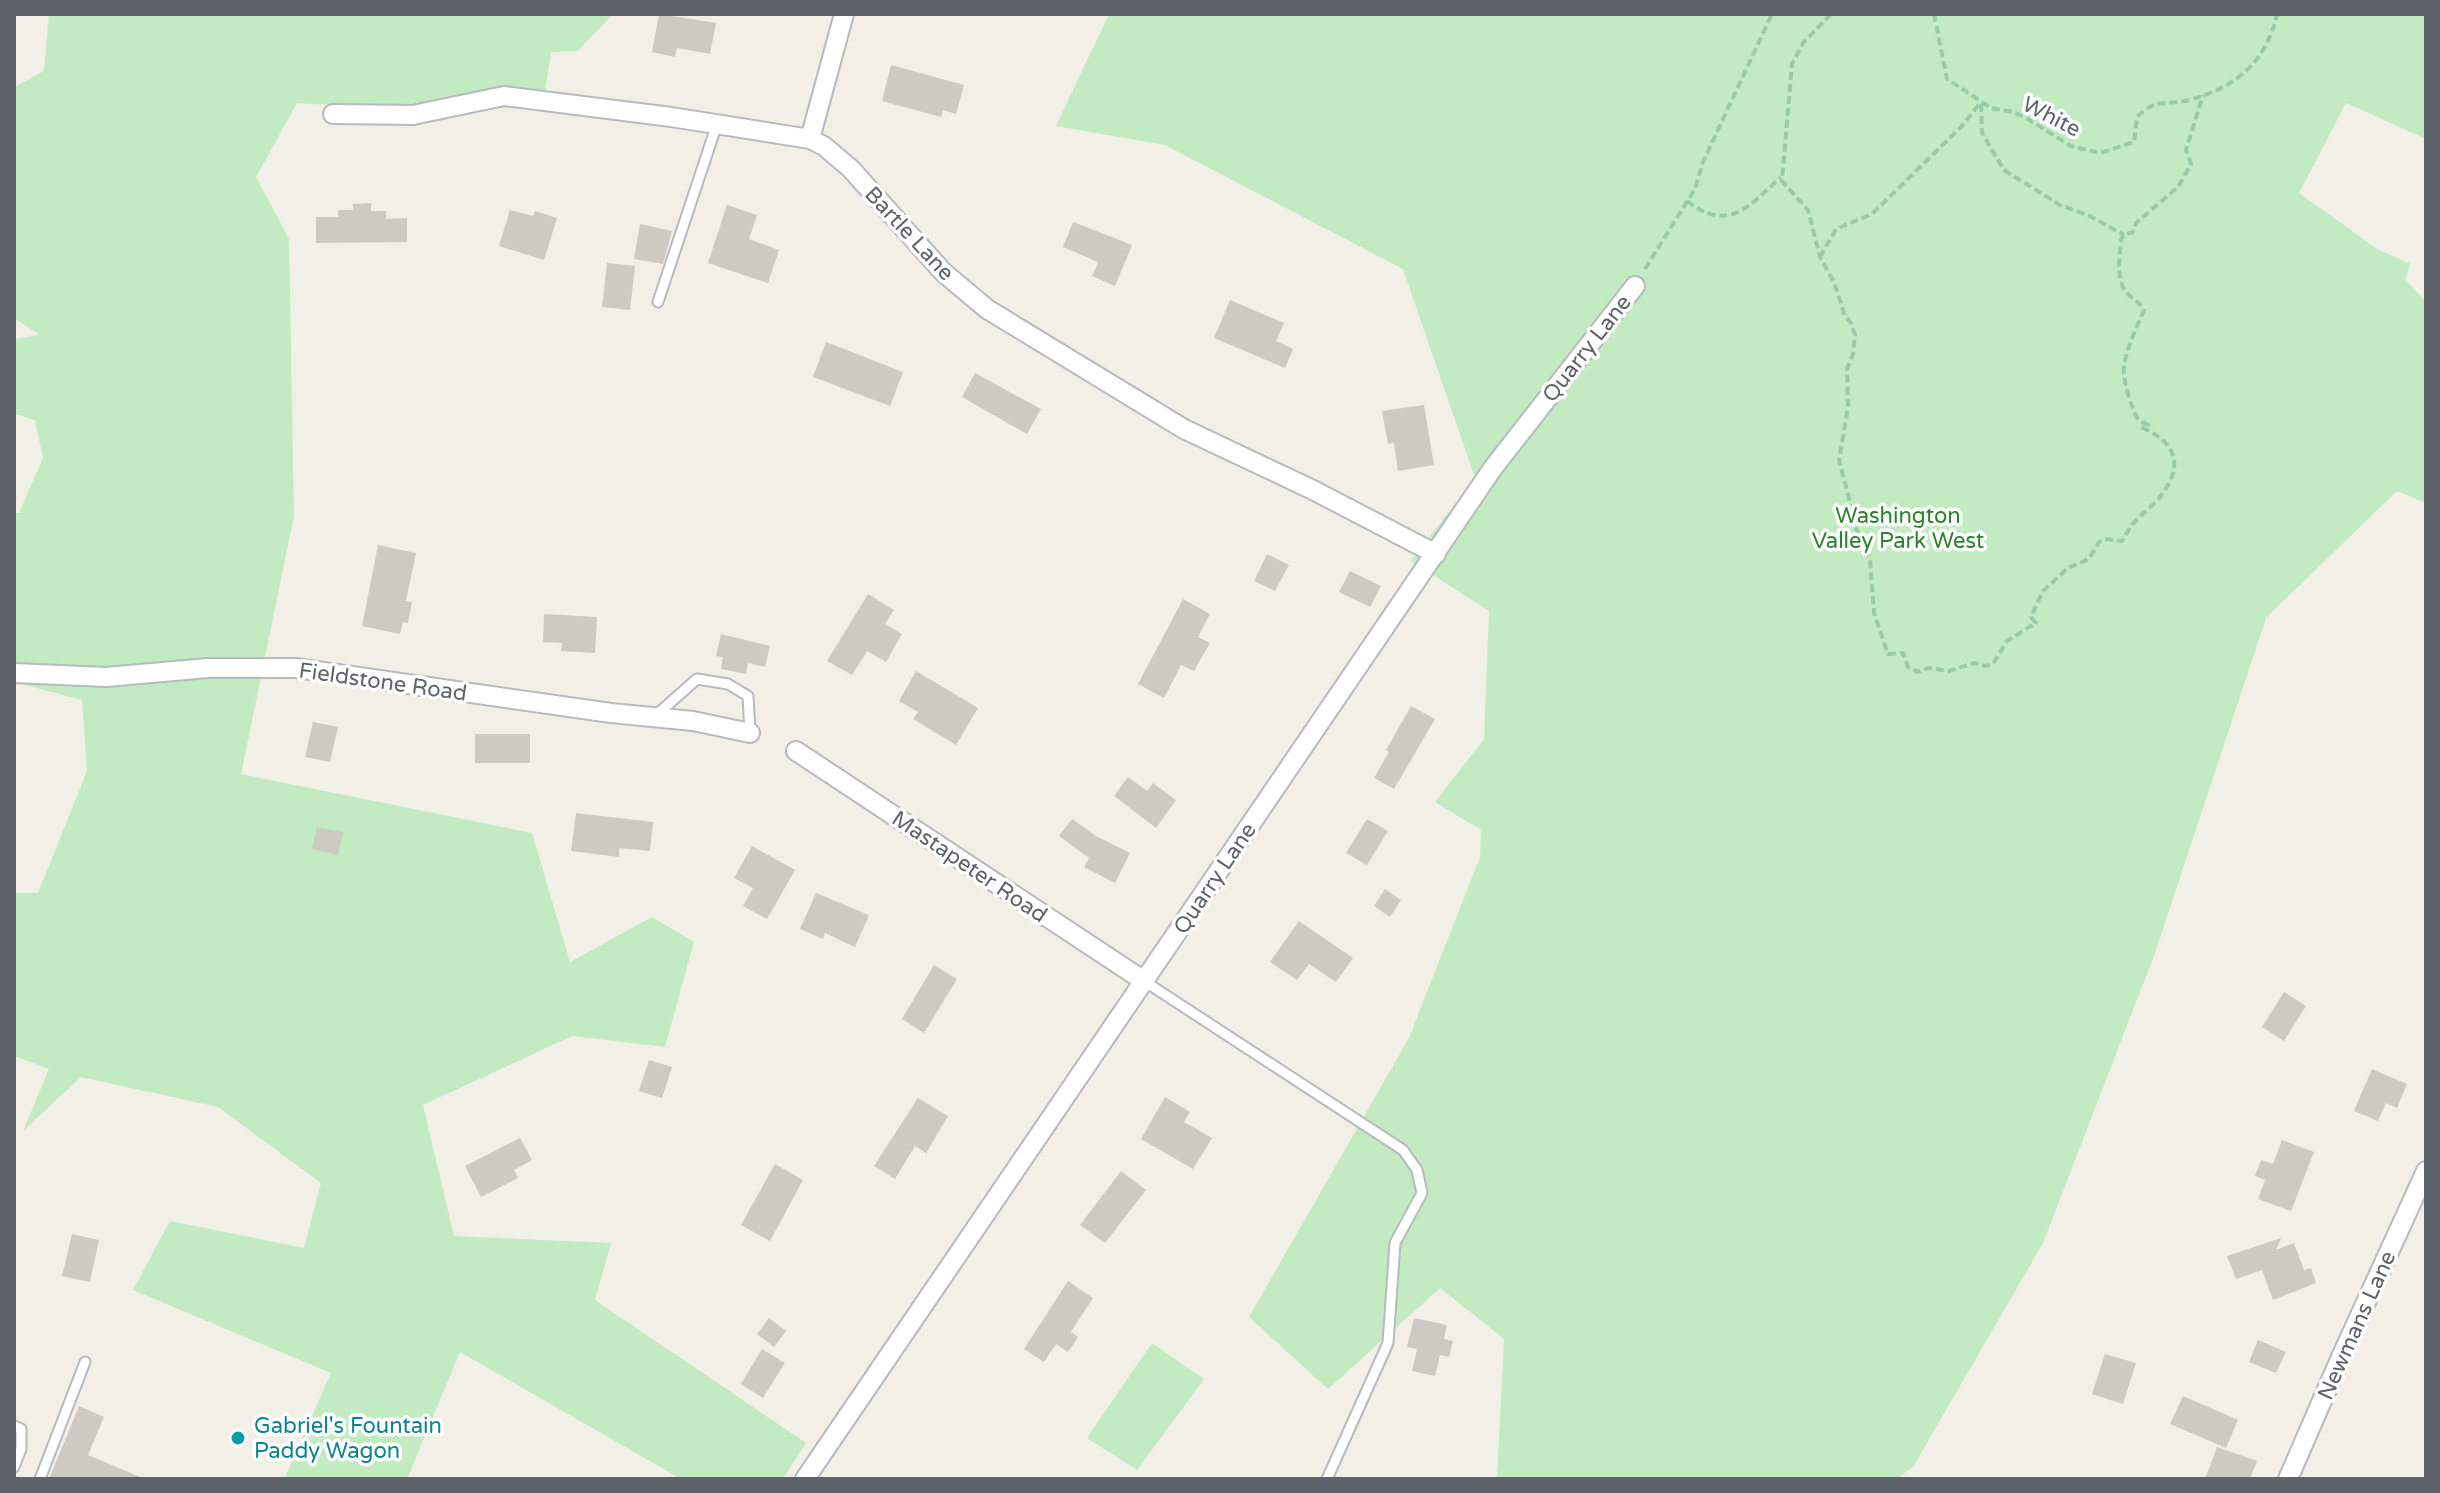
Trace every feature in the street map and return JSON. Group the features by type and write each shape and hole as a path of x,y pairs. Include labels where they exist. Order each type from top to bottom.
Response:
{"street":[{"path":"810,139 844,14"},
{"name":"Bartle Lane","path":"333,114 413,115 504,96 810,139 824,146 851,169 943,272 987,309 1184,429 1313,490 1436,554"},
{"name":"Quarry Lane","path":"805,1479 1493,468 1635,286"},
{"name":"Fieldstone Road","path":"14,673 106,677 208,668 296,668 652,718 693,721 750,733"},
{"name":"Mastapeter Road","path":"796,751 1144,981"},
{"name":"Newmans Lane","path":"2288,1479 2426,1171"}],"lane":[{"path":"658,302 717,124"},
{"path":"652,718 697,679 728,684 748,696 750,733"},
{"path":"1144,981 1403,1150 1417,1170 1422,1193 1395,1243 1388,1343 1327,1479"},
{"path":"40,1479 85,1362"},
{"path":"14,1426 21,1429 21,1449 14,1467"}],"path":[{"path":"1635,286 1687,201 1772,14"},
{"path":"1831,14 1803,43 1792,64 1781,177 1808,210 1820,257 1834,282 1855,335 1853,354 1847,369 1848,408 1839,460 1852,520 1870,559 1869,578 1877,624 1888,654 1903,653 1911,670 1923,672 1928,668 1949,671 1974,663 1993,664 2007,641 2036,623 2031,617 2043,591 2068,568 2089,559 2099,542 2105,539 2122,541 2135,522 2161,496 2175,471 2172,451 2151,431 2143,428 2148,425 2138,420 2128,402 2125,363 2144,310 2139,302 2128,295 2118,274 2121,239 2133,232 2136,223 2178,187 2191,164 2186,150 2203,95"},
{"name":"White","path":"1934,14 1947,79 1991,108 2013,112 2071,146 2100,153 2134,142 2137,117 2158,101 2187,101 2220,90 2257,62 2273,35 2277,14"},
{"path":"1820,257 1836,229 1872,214 1962,126 1981,102"},
{"path":"1981,102 1982,133 2004,170 2060,205 2090,216 2124,235"},
{"path":"1687,201 1704,213 1733,215 1749,207 1781,177"}],"green space":[{"path":"49,14 613,14 578,51 551,52 545,92 390,105 297,103 256,177 289,239 294,516 241,774 532,833 570,962 652,917 694,942 665,1047 572,1036 423,1105 454,1236 611,1243 595,1300 806,1443 783,1479 681,1479 460,1352 407,1479 284,1479 331,1373 133,1290 170,1221 304,1248 321,1183 218,1107 81,1077 23,1131 49,1069 14,1056 14,893 38,893 87,771 82,700 14,682 14,513 19,513 43,458 35,420 14,414 14,339 40,335 14,318 14,87 44,71"},
{"name":"Washington Valley Park West","path":"1109,14 2426,14 2426,139 2346,103 2299,193 2377,249 2411,264 2405,279 2426,302 2426,503 2397,491 2266,618 2155,953 2043,1243 1913,1467 1896,1479 1497,1479 1504,1339 1440,1288 1328,1389 1249,1317 1409,1038 1480,857 1481,830 1435,802 1484,739 1489,611 1411,561 1475,478 1403,269 1165,145 1056,126"},
{"path":"1152,1343 1204,1379 1137,1470 1087,1438"}],"building":[{"path":"659,14 716,23 710,54 677,48 675,57 652,52"},
{"path":"891,65 964,85 956,114 943,110 941,117 882,101"},
{"path":"371,203 371,211 386,211 386,219 407,218 407,242 316,243 316,217 338,217 338,210 353,210 353,204"},
{"path":"727,205 757,215 749,239 779,250 768,283 708,263"},
{"path":"510,210 533,216 535,211 557,218 544,260 499,246"},
{"path":"1073,222 1132,245 1115,286 1092,276 1098,262 1063,247"},
{"path":"640,224 672,231 663,264 634,259"},
{"path":"607,263 635,266 630,310 602,307"},
{"path":"1230,300 1284,323 1276,341 1293,349 1285,368 1214,338"},
{"path":"826,342 903,372 890,406 813,377"},
{"path":"975,373 1041,409 1027,434 962,397"},
{"path":"1424,405 1434,465 1398,471 1394,443 1388,444 1382,411"},
{"path":"378,545 416,553 406,601 412,602 408,623 403,622 400,634 362,626"},
{"path":"1267,554 1289,565 1275,591 1254,581"},
{"path":"1350,571 1381,586 1370,607 1339,592"},
{"path":"868,594 894,610 885,624 902,634 886,662 867,651 852,675 827,661"},
{"path":"1183,599 1210,614 1198,637 1210,643 1194,671 1181,665 1164,698 1138,684"},
{"path":"544,614 597,617 595,653 561,651 562,643 543,642"},
{"path":"721,634 770,646 765,667 748,663 746,674 721,669 723,657 716,656"},
{"path":"916,671 978,708 956,745 913,719 918,712 899,701"},
{"path":"1411,706 1435,719 1394,789 1374,778"},
{"path":"313,722 338,727 330,762 305,757"},
{"path":"475,734 530,734 530,763 475,763"},
{"path":"1128,777 1147,791 1153,783 1176,800 1156,828 1114,796"},
{"path":"576,813 653,822 650,851 619,848 619,857 571,851"},
{"path":"1072,819 1096,836 1130,853 1115,883 1084,867 1089,858 1059,836"},
{"path":"1367,819 1388,831 1367,865 1346,853"},
{"path":"317,827 343,832 338,855 312,849"},
{"path":"752,846 795,870 767,919 743,906 753,888 734,878"},
{"path":"1385,889 1401,900 1390,917 1374,906"},
{"path":"816,893 869,915 855,947 825,933 823,939 800,929"},
{"path":"1299,921 1353,958 1336,982 1309,964 1297,980 1270,962"},
{"path":"934,965 957,979 924,1033 902,1019"},
{"path":"2284,992 2306,1006 2284,1041 2262,1027"},
{"path":"649,1060 672,1067 662,1098 639,1091"},
{"path":"2372,1069 2407,1084 2397,1108 2386,1103 2378,1121 2354,1111"},
{"path":"1165,1097 1190,1112 1184,1122 1212,1138 1193,1169 1141,1139"},
{"path":"918,1098 948,1116 926,1153 915,1146 895,1179 874,1166"},
{"path":"520,1138 532,1160 514,1170 518,1178 481,1197 465,1166"},
{"path":"2282,1140 2314,1152 2291,1211 2258,1199 2265,1180 2255,1176 2261,1160 2273,1164"},
{"path":"775,1164 803,1180 770,1241 741,1225"},
{"path":"1121,1171 1146,1190 1105,1243 1080,1225"},
{"path":"72,1234 99,1240 90,1282 62,1276"},
{"path":"2281,1238 2276,1250 2294,1243 2304,1270 2311,1268 2316,1283 2273,1300 2262,1270 2236,1279 2227,1256"},
{"path":"1068,1281 1093,1298 1071,1332 1078,1337 1068,1352 1056,1344 1044,1362 1024,1349"},
{"path":"769,1318 786,1331 774,1347 757,1334"},
{"path":"1414,1318 1447,1325 1444,1339 1453,1341 1449,1357 1440,1355 1435,1376 1412,1371 1417,1349 1407,1347"},
{"path":"2258,1340 2286,1352 2276,1373 2249,1362"},
{"path":"762,1349 785,1363 763,1398 741,1384"},
{"path":"2105,1354 2136,1363 2123,1404 2092,1394"},
{"path":"2183,1396 2238,1420 2226,1448 2170,1424"},
{"path":"79,1406 104,1417 88,1455 145,1479 49,1479"},
{"path":"2217,1447 2257,1461 2250,1479 2205,1479"}],"place":[{"name":"Gabriel's Fountain Paddy Wagon","path":"238,1438"}]}
